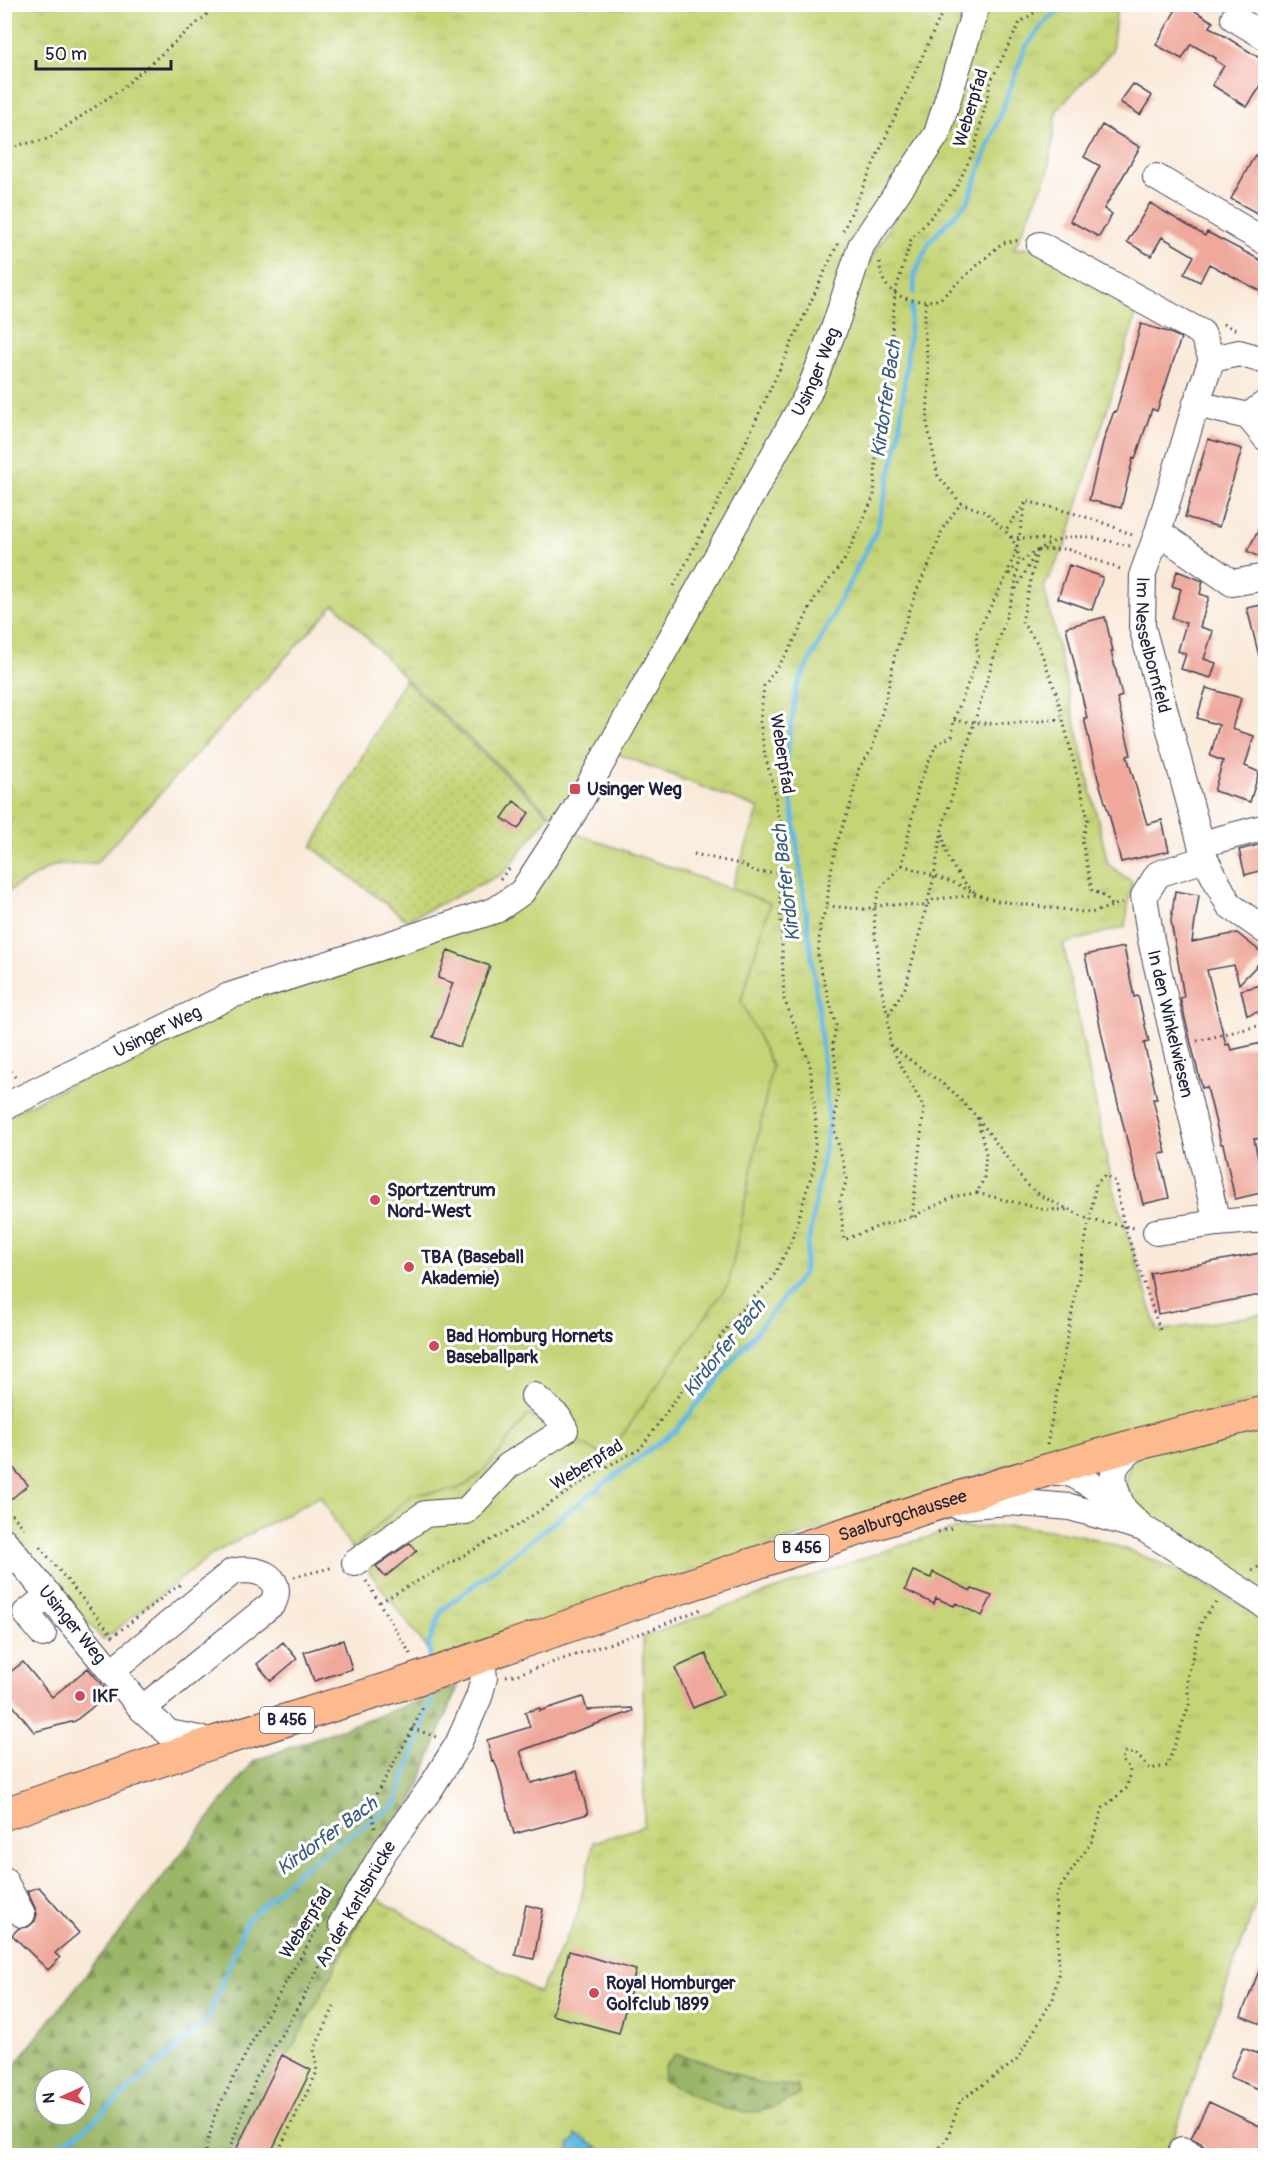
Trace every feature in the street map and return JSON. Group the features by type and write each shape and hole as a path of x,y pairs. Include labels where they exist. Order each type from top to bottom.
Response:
{"main road":[{"name":"Saalburgchaussee","path":"215,1742 444,1670 483,1667 672,1591 926,1521 1041,1473 1148,1440 1266,1412"},
{"name":"B 456","path":"4,1814 215,1742"}],"street":[{"name":"Usinger Weg","path":"4,1107 229,996 496,910 522,892 574,812 808,394 834,329 861,246 936,134 978,4"},
{"path":"1234,18 1266,37"},
{"path":"1156,177 1266,242"},
{"path":"1040,245 1202,333 1212,358 1239,353 1266,361"},
{"name":"Im Nesselbornfeld","path":"1212,358 1147,544 1143,573 1142,627 1203,852 1229,905 1266,931"},
{"path":"1196,404 1257,410 1266,438"},
{"path":"1147,544 1232,582 1266,577"},
{"path":"1144,896 1158,874 1203,852 1266,826"},
{"name":"In den Winkelwiesen","path":"1144,896 1151,940 1217,1223"},
{"path":"1156,1233 1217,1223 1266,1219"},
{"path":"355,1563 425,1514 466,1510 508,1466 565,1430 558,1417 534,1396"},
{"path":"1122,1506 1114,1487 1115,1470 1120,1457 1148,1440"},
{"path":"1041,1473 1064,1472 1076,1476 1122,1506 1143,1528 1266,1606"},
{"path":"926,1521 1009,1502 1070,1507 1143,1528"},
{"name":"Usinger Weg","path":"15,1536 49,1595 142,1709 169,1733 215,1742"},
{"path":"112,1671 232,1572 253,1569 280,1583 273,1603 142,1709"},
{"path":"43,1634 26,1613 49,1595"},
{"name":"An der Karlsbrücke","path":"331,1922 430,1789 458,1744 479,1697 483,1667"},
{"path":"4,1880 22,1914"}],"path":[{"path":"4,148 48,139 121,89 219,4"},
{"path":"669,594 718,502 946,4"},
{"name":"Weberpfad","path":"411,1656 380,1602 518,1526 602,1469 640,1449 736,1315 771,1281 791,1242 814,1167 816,1122 810,1064 784,999 779,872 786,839 776,809 776,795 765,756 760,722 764,686 789,651 815,598 844,561 874,496 877,437 889,372 895,293 911,240 956,188 975,148 991,81 1020,22 1048,4"},
{"path":"909,299 918,301"},
{"path":"888,1015 906,986 934,877 942,829 1013,594 1019,561 1017,547 1011,537 987,513 961,503 938,476 927,423 929,378 924,323 926,302"},
{"path":"1005,531 1026,501"},
{"path":"1026,501 1122,530 1147,544"},
{"path":"912,1218 924,1108 890,1046 888,1015 883,998 878,946 875,938 874,908 879,888 902,865 919,784 936,745 952,736 954,720 978,657 976,635 1006,577 1017,547 1026,501"},
{"path":"961,503 943,528 916,592 895,654 872,748 859,768 851,803 836,845 827,906 820,925 818,958 836,1025 833,1043 838,1088 834,1128 847,1178 840,1202 844,1240 882,1225 912,1218 956,1196 977,1193 1042,1209 1071,1210"},
{"path":"1011,537 1052,540 1066,537 1089,537 1132,547 1147,544"},
{"path":"1006,577 1019,561 1052,540"},
{"path":"1037,550 1067,549 1127,571"},
{"path":"1013,594 1037,550"},
{"path":"1037,550 1022,622 1038,644 1056,692 1088,819 1082,840 1092,890 1107,898 1112,907"},
{"path":"954,720 1015,724 1062,719"},
{"path":"942,829 944,846 958,876 978,895"},
{"path":"694,854 740,864 758,872 779,872"},
{"path":"499,881 513,864"},
{"path":"902,865 957,884 998,902 1091,913 1144,896"},
{"path":"827,906 874,908 889,904 925,906 934,899 978,895"},
{"path":"1177,1046 1266,1024"},
{"path":"890,1046 952,1091 977,1117 1026,1184 1041,1196 1090,1220 1124,1225"},
{"path":"11,1083 17,1079"},
{"path":"977,1117 986,1154 984,1178 977,1193"},
{"path":"1041,1473 1096,1185 1105,1175 1115,1181 1124,1225 1161,1333"},
{"path":"4,1505 15,1536"},
{"path":"926,1521 952,1528"},
{"path":"33,1540 113,1636"},
{"path":"932,2156 947,2139 960,2101 1016,2061 1053,1999 1059,1971 1056,1894 1092,1841 1103,1808 1127,1788 1130,1769 1121,1760 1125,1752 1136,1754 1150,1769 1167,1766 1189,1705 1187,1678 1202,1620 1221,1596 1234,1586"},
{"path":"483,1667 515,1675 650,1630 702,1608"},
{"path":"376,1833 370,1805 422,1709"},
{"path":"412,1728 431,1735"},
{"name":"Weberpfad","path":"202,2156 205,2153 216,2114 256,2034 331,1922"},
{"name":"An der Karlsbrücke","path":"227,2156 257,2076 306,1993 331,1922"},
{"path":"276,2156 317,2072 314,2050 334,2007"}],"green space":[{"path":"5,5 971,5 931,129 864,230 868,263 898,213 983,5 1117,5 1112,51 1057,110 1048,173 1014,249 1049,247 1142,295 1066,544 1044,587 1108,864 1132,882 1125,927 1063,944 1112,1183 1158,1331 1265,1314 1265,1399 1066,1451 1036,1456 431,1661 427,1648 352,1549 412,1494 458,1488 468,1483 487,1467 528,1414 772,1066 741,1001 770,903 731,889 759,809 613,752 569,831 404,677 335,604 96,863 52,866 5,893"},
{"path":"404,680 549,815 504,873 407,920 312,847"},
{"name":"Sportzentrum Nord-West","path":"569,831 770,903 741,1001 772,1066 729,1283 607,1457 528,1415 496,1456 467,1484 458,1488 412,1494 352,1549 320,1496 214,1553 103,1640 5,1523 4,1117 270,988 491,918"},
{"path":"1265,1423 1265,1596 1147,1519 1131,1500 1125,1482 1130,1465 1141,1453"},
{"path":"1019,1526 1080,1535 1112,1544 1201,1583 1265,1618 1265,1877 1167,2155 237,2156 262,2103 373,1896 539,1993 577,1916 594,1842 644,1826 643,1637 883,1551 958,1528"},
{"path":"458,1686 389,1862 237,2155 5,2155 4,2079 254,1761"},
{"path":"675,2054 709,2063 760,2084 798,2086 799,2095 765,2110 752,2112 712,2104 662,2080 665,2067"}],"water":[{"path":"576,2134 607,2155 568,2155 570,2143 575,2140"}],"building":[{"path":"1179,4 1184,4 1213,22 1210,27 1266,62 1266,78 1247,107 1212,85 1224,66 1215,60 1216,58 1191,44 1182,59 1156,45"},
{"path":"1133,84 1152,96 1140,115 1120,102"},
{"path":"1102,125 1140,147 1104,209 1112,214 1099,237 1070,221 1100,166 1084,157"},
{"path":"1255,155 1266,160 1266,218 1231,199"},
{"path":"1150,203 1205,236 1207,232 1266,263 1266,294 1209,264 1200,282 1184,274 1194,256 1162,237 1151,256 1127,242"},
{"path":"1141,324 1181,338 1157,411 1152,409 1135,459 1133,458 1121,508 1089,500 1103,442 1114,411 1116,412"},
{"path":"1208,439 1242,449 1219,527 1185,517"},
{"path":"1266,517 1266,561 1247,551"},
{"path":"1069,565 1103,577 1092,610 1058,598"},
{"path":"1177,571 1203,581 1200,594 1209,597 1200,627 1213,631 1204,659 1216,663 1211,678 1181,669 1186,654 1178,651 1186,623 1172,618 1181,589 1172,586"},
{"path":"1266,604 1266,660 1260,660 1247,608"},
{"path":"1105,617 1122,696 1117,698 1131,755 1127,756 1147,824 1162,820 1169,851 1121,862 1098,779 1084,718 1087,718 1066,627"},
{"path":"1206,688 1241,698 1232,729 1254,736 1245,766 1259,772 1250,802 1214,791 1223,761 1210,756 1219,725 1197,718"},
{"path":"514,801 529,813 518,829 502,818"},
{"path":"1266,843 1266,869 1245,875 1239,850"},
{"path":"1175,891 1199,895 1192,942 1237,933 1266,956 1239,984 1234,965 1207,970 1226,1045 1229,1044 1231,1050 1266,1042 1266,1138 1254,1139 1265,1192 1235,1199 1223,1144 1221,1144 1207,1087 1202,1088 1180,998 1184,997 1171,921"},
{"path":"1124,947 1134,997 1138,996 1149,1042 1144,1043 1157,1099 1153,1099 1166,1153 1159,1154 1169,1198 1143,1204 1109,1068 1085,955"},
{"path":"448,950 490,966 460,1047 433,1037 453,983 438,978"},
{"path":"1266,984 1266,1010 1247,1015 1241,990"},
{"path":"1266,1252 1266,1294 1158,1314 1150,1273"},
{"path":"4,1457 28,1485 4,1505"},
{"path":"410,1543 417,1551 385,1577 376,1566"},
{"path":"913,1571 931,1578 933,1572 971,1591 972,1589 992,1596 982,1616 956,1603 954,1606 936,1598 934,1604 905,1590"},
{"path":"343,1640 352,1669 314,1681 304,1652"},
{"path":"283,1642 297,1659 271,1681 257,1664"},
{"path":"706,1654 723,1695 693,1708 675,1668"},
{"name":"IKF","path":"23,1662 52,1697 88,1668 109,1694 75,1721 34,1732 4,1694 4,1677"},
{"path":"583,1697 587,1710 632,1708 633,1711 520,1751 531,1783 577,1771 588,1814 514,1834 498,1770 494,1761 492,1762 487,1740 530,1727 525,1712 540,1708 540,1711"},
{"path":"39,1887 79,1933 55,1953 60,1958 48,1970 12,1935 19,1928 28,1927 35,1921 37,1914 27,1891"},
{"path":"526,1905 543,1909 534,1959 515,1955"},
{"name":"Royal Homburger Golfclub 1899","path":"569,1951 636,1970 619,2033 552,2015"},
{"path":"1266,1956 1266,2026 1241,2016"},
{"path":"1243,2048 1266,2057 1266,2092 1230,2077"},
{"path":"282,2055 311,2070 269,2156 233,2156"},
{"path":"1209,2102 1266,2129 1255,2156 1219,2156 1191,2138"}],"waterway":[{"name":"Kirdorfer Bach","path":"914,293 915,273 930,241 968,201 1026,46 1048,19 1070,4"},
{"name":"Kirdorfer Bach","path":"430,1664 429,1643 442,1610 676,1430 803,1274 829,1122 818,1006 786,759 796,688 877,529 899,437 912,306"},
{"name":"Kirdorfer Bach","path":"40,2156 78,2134 207,2021 247,1920 301,1869 396,1804 430,1703 430,1686"}],"place":[{"name":"Usinger Weg","path":"575,789"},
{"name":"Sportzentrum Nord-West","path":"375,1200"},
{"name":"TBA (Baseball Akademie)","path":"409,1267"},
{"name":"Bad Homburg Hornets Baseballpark","path":"434,1346"},
{"name":"IKF","path":"80,1696"},
{"name":"Royal Homburger Golfclub 1899","path":"594,1993"}]}
